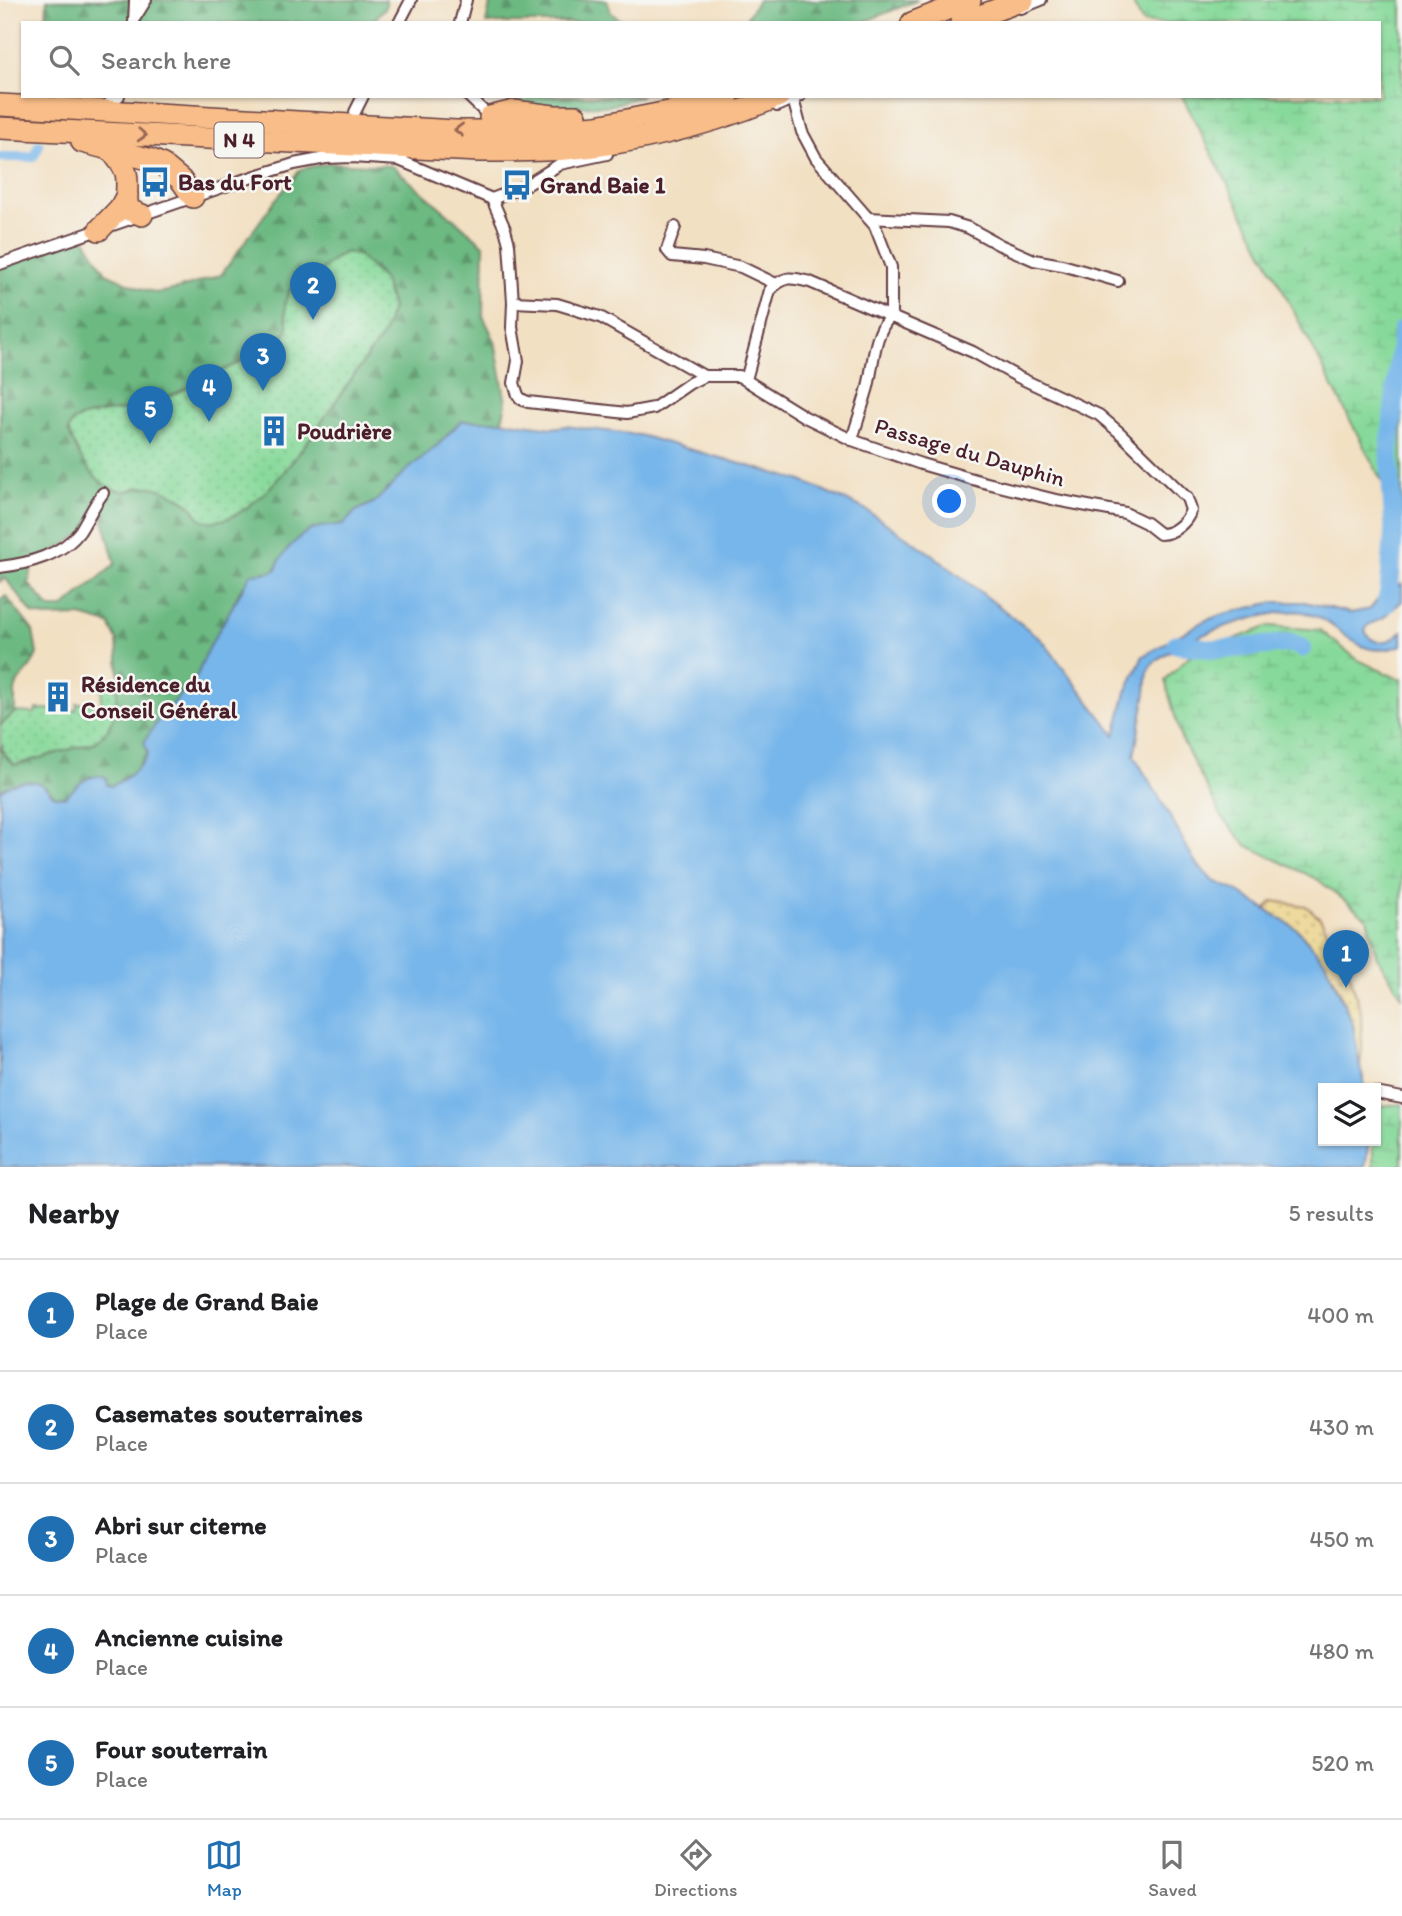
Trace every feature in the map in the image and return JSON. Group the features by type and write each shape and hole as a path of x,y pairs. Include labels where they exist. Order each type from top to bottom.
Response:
{"highway":[{"path":"917,21 970,0"},
{"path":"966,21 1023,0"},
{"path":"145,98 155,107 202,117"},
{"name":"N 4","path":"0,105 456,131 538,131 597,126 673,111 721,98"},
{"name":"N 4","path":"0,129 479,151 546,150 600,145 675,130 788,98"},
{"path":"240,120 359,104"},
{"path":"491,117 514,111 554,116 673,111"},
{"path":"0,129 92,143 152,160 163,165 181,180 193,197"},
{"path":"109,148 119,159 126,174 126,203 129,210 142,215"},
{"path":"399,160 463,158 479,151"},
{"path":"99,230 120,208 127,195"}],"street":[{"path":"134,20 135,0"},
{"path":"134,20 146,0"},
{"path":"401,21 411,0"},
{"path":"461,21 466,0"},
{"path":"987,21 1041,0"},
{"path":"98,111 116,98"},
{"path":"470,98 491,117"},
{"path":"492,199 525,186 560,164 699,133 738,121 789,98"},
{"path":"791,98 802,132 816,158 875,226 891,267 891,316 883,324 875,345 868,384 852,439"},
{"path":"0,264 294,164 326,158 352,157 399,160 492,199 509,244 512,327 519,361 514,383 521,399 528,402 635,412 653,408 704,376"},
{"path":"868,218 949,222 969,228 1000,246 1034,260 1118,281"},
{"path":"675,227 667,250 672,256 741,267 776,284"},
{"path":"746,380 770,290 791,277 810,282 891,316"},
{"path":"513,302 557,304 600,317 704,376"},
{"name":"Passage du Dauphin","path":"704,376 739,376 805,417 852,439 920,464 1056,500 1125,513 1146,523 1160,534 1169,534 1188,518 1191,510 1187,498 1099,415 1018,377 973,352 891,316"},
{"path":"0,567 16,565 49,554 67,544 79,532 103,493"},
{"path":"1381,1094 1402,1098"}],"green space":[{"path":"47,0 386,0 386,7 373,21 46,21"},
{"path":"491,0 607,0 611,13 622,21 486,21"},
{"path":"758,0 918,0 866,21 744,21"},
{"path":"1131,0 1402,0 1402,520 1183,98 1381,98 1381,21 1142,21"},
{"path":"504,98 635,98 609,106 530,107"},
{"path":"329,163 392,166 484,245 483,316 495,341 506,403 502,421 460,422 375,502 356,511 343,525 335,526 279,561 277,570 264,572 242,587 208,649 196,679 147,748 144,760 129,776 111,786 91,776 65,797 55,796 41,784 31,782 0,791 0,745 5,756 15,765 96,742 109,728 115,713 119,675 117,640 109,624 81,616 46,617 33,614 5,578 0,582 0,264 83,236 106,273 157,293 178,289 221,275 301,169","holes":["346,252 358,255 384,280 392,308 383,335 301,451 251,505 233,516 207,521 198,516 192,506 168,492 148,487 115,490 105,485 89,470 68,430 73,421 100,413 147,407 280,343 287,332 285,304 290,290","98,507 115,563 63,608 50,608 29,584 32,566 87,530"]},
{"path":"346,252 358,255 384,280 392,308 383,335 301,451 251,505 233,516 207,521 198,516 192,506 167,493 141,487 127,491 115,490 105,485 89,470 68,430 73,420 100,413 147,407 280,343 287,332 285,304 290,290"},
{"path":"6,596 33,631 37,654 18,682 15,712 0,726 0,601"},
{"path":"1269,626 1320,630 1358,660 1402,679 1402,996 1377,957 1367,918 1317,879 1246,845 1222,817 1181,738 1165,680 1189,656"},
{"path":"102,687 118,687 115,713 109,728 96,742 15,765 6,756 1,743 0,726 15,712 35,713 36,709 76,710 77,703 101,704"},
{"path":"1402,1104 1402,1167 1373,1167 1373,1146 1381,1146 1381,1106"}],"sand":[{"path":"1273,901 1306,906 1320,918 1349,971 1361,1013 1360,1067 1353,1024 1334,978 1265,910"}],"water":[{"path":"502,421 639,435 802,481 863,508 933,555 1042,640 1115,735 1126,692 1143,656 1204,621 1275,602 1305,602 1351,613 1370,609 1380,597 1402,584 1402,601 1383,618 1368,625 1365,631 1373,640 1382,642 1402,631 1402,645 1386,649 1362,646 1321,619 1307,613 1292,612 1249,619 1224,627 1179,646 1161,657 1150,667 1148,673 1134,756 1195,862 1213,881 1235,890 1297,929 1325,961 1353,1024 1365,1083 1318,1083 1318,1146 1368,1146 1365,1167 0,1167 0,791 10,785 29,781 41,784 55,796 65,797 88,778 106,777 107,785 111,786 132,773 148,754 144,742 159,719 196,678 208,649 251,574 276,570 287,550 306,533 320,527 343,525 356,511 375,502 460,422"}],"waterway":[{"path":"0,157 32,157 39,145"},
{"path":"1386,604 1394,528 1389,454 1402,330"},
{"path":"1176,644 1227,649 1292,643 1302,648"}],"place":[{"name":"Bas du Fort","path":"155,182"},
{"name":"Grand Baie 1","path":"517,185"},
{"name":"Casemates souterraines","path":"313,320"},
{"name":"Abri sur citerne","path":"263,391"},
{"name":"Ancienne cuisine","path":"209,422"},
{"name":"Poudrière","path":"274,431"},
{"name":"Four souterrain","path":"150,444"},
{"name":"Résidence du Conseil Général","path":"58,697"},
{"name":"Plage de Grand Baie","path":"1346,988"}]}
